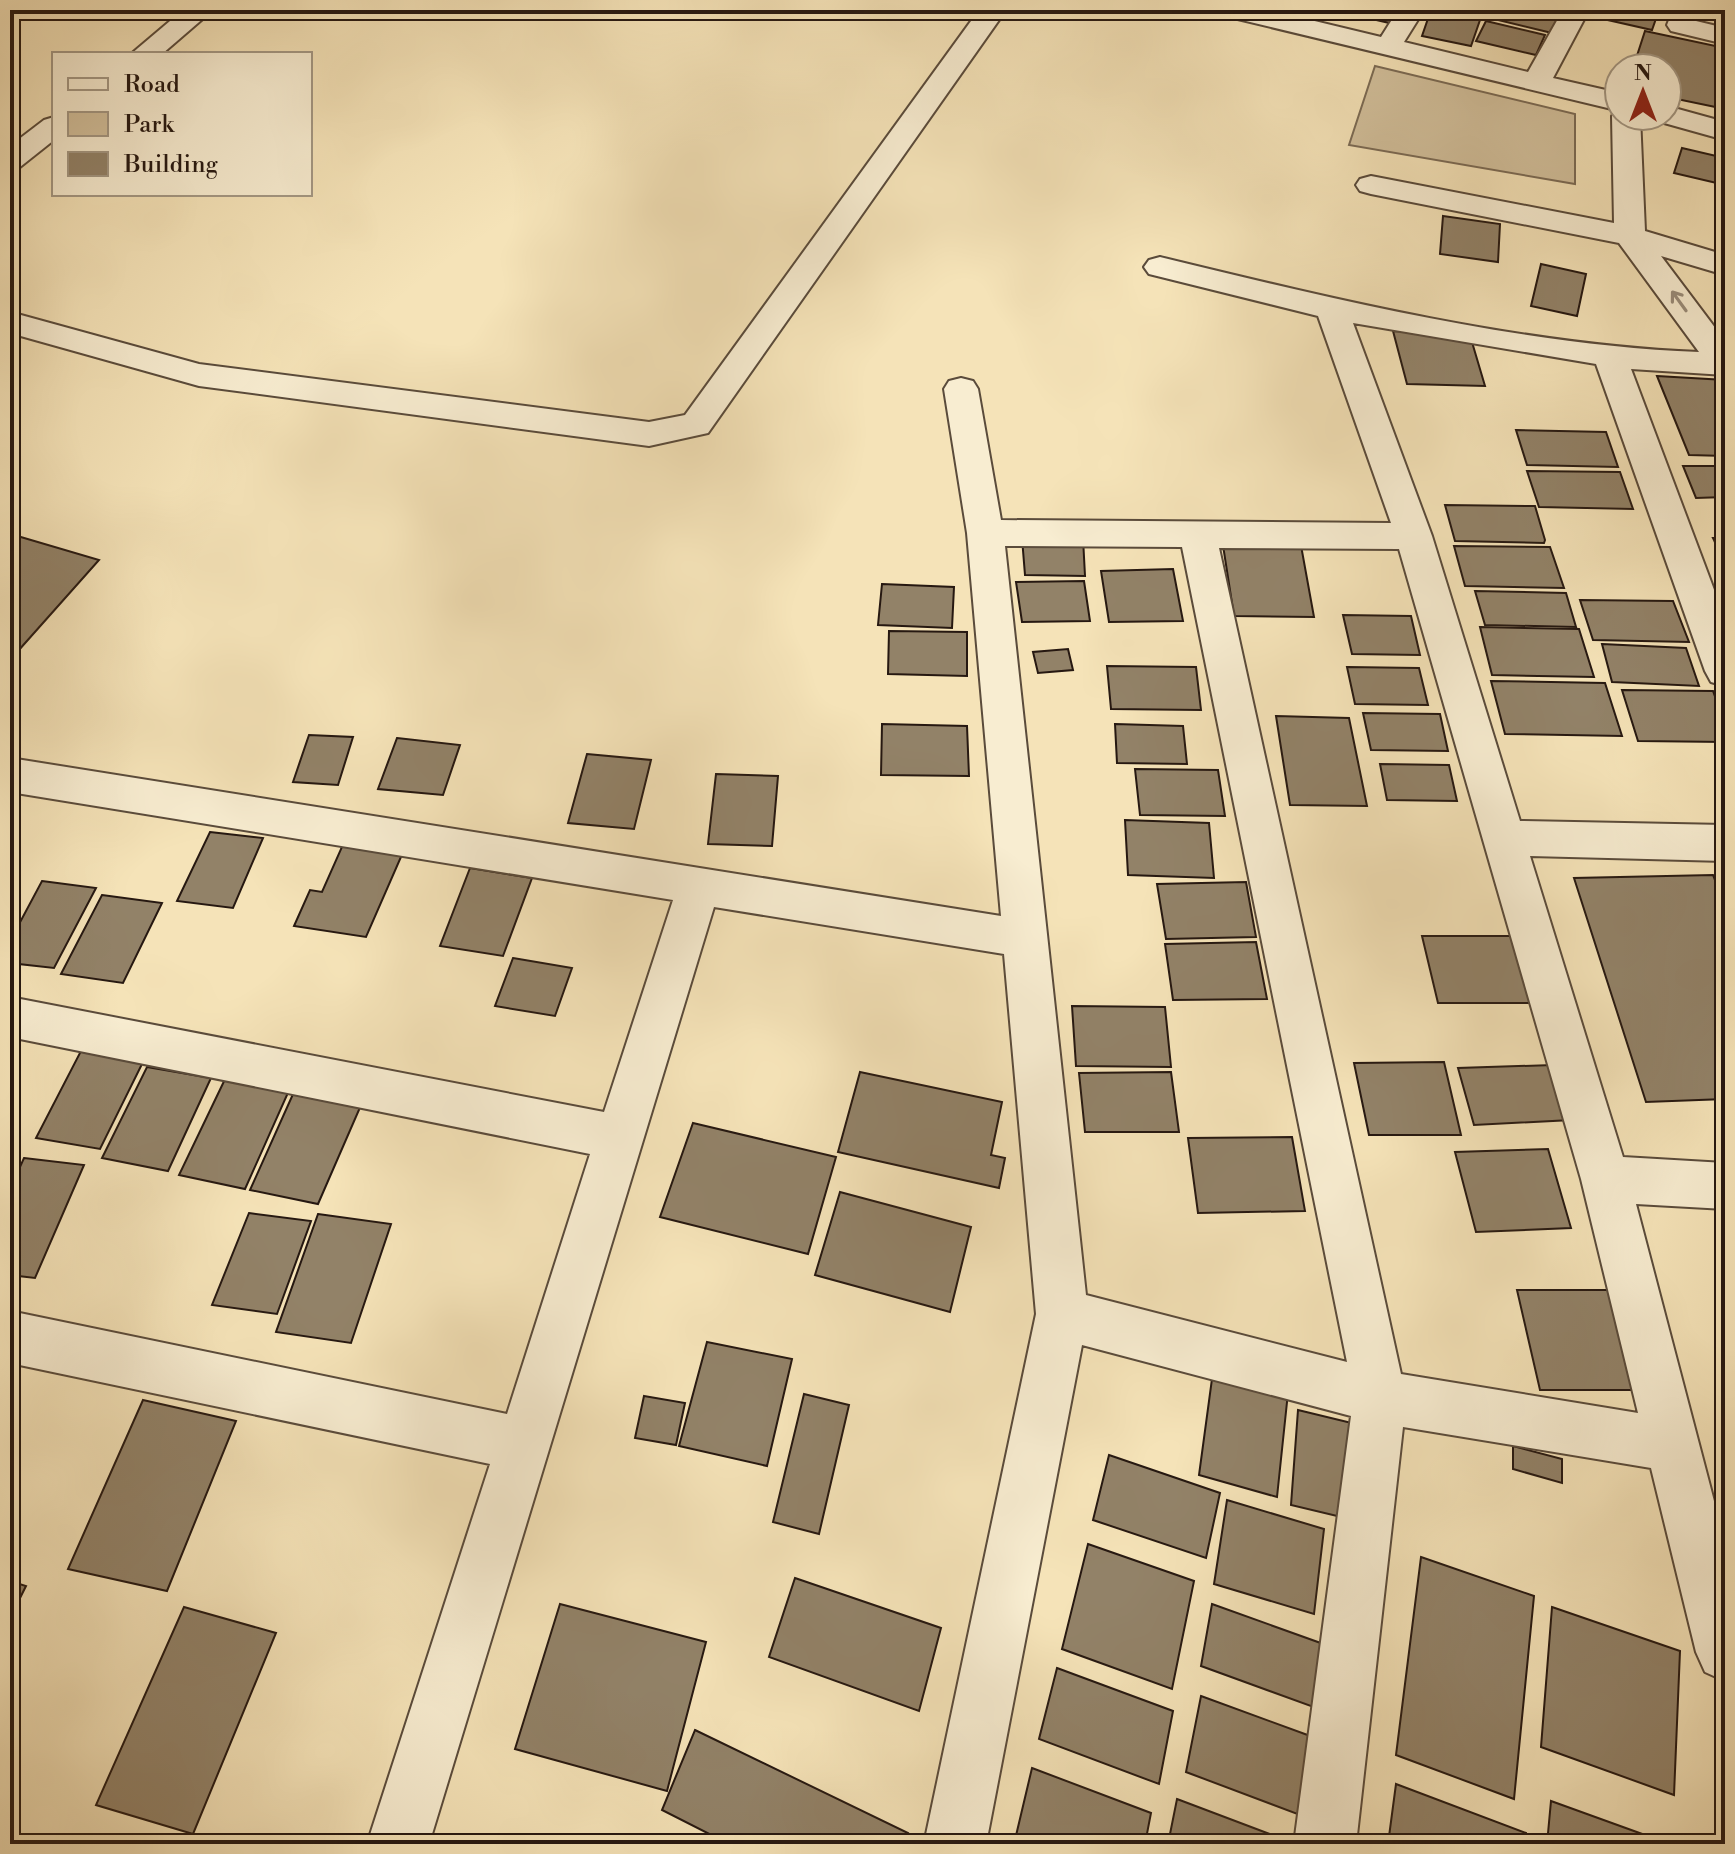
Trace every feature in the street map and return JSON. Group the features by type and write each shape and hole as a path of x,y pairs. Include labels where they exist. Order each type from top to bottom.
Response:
{"street":[{"path":"148,52 200,10"},
{"path":"10,322 199,375 649,434 696,425 993,10"},
{"path":"1389,45 1411,10"},
{"path":"1537,82 1576,10"},
{"path":"1686,10 1681,25 1725,36"},
{"path":"1247,11 1603,98"},
{"path":"1683,119 1725,131"},
{"path":"10,161 52,128"},
{"path":"1627,132 1630,236 1725,364"},
{"path":"1371,185 1630,236 1725,265"},
{"path":"1160,267 1332,309 1610,357 1671,364 1725,364"},
{"path":"1332,309 1414,536 1506,838 1605,1179 1725,1652"},
{"path":"1610,357 1725,671"},
{"path":"955,1844 1062,1314 985,533 961,389"},
{"path":"985,533 1414,536"},
{"path":"1198,536 1380,1397 1325,1844"},
{"path":"10,775 1026,939"},
{"path":"1506,838 1725,843"},
{"path":"398,1844 699,885"},
{"path":"10,1017 620,1138"},
{"path":"1605,1179 1725,1186"},
{"path":"1062,1314 1380,1397 1672,1445"},
{"path":"10,1337 524,1444"}],"green space":[{"path":"1375,66 1575,114 1575,184 1349,145"}],"building":[{"path":"1333,10 1402,10 1394,24"},
{"path":"1431,10 1480,20 1471,46 1422,36"},
{"path":"1490,10 1516,10 1558,20 1552,33 1486,17"},
{"path":"1593,10 1659,10 1652,30 1590,16"},
{"path":"1486,21 1545,35 1536,55 1476,41"},
{"path":"1645,31 1725,48 1725,109 1683,100 1683,52 1638,52"},
{"path":"1682,148 1725,158 1725,185 1674,173"},
{"path":"1443,216 1500,224 1498,262 1440,254"},
{"path":"1541,264 1586,274 1577,316 1531,306"},
{"path":"1393,331 1469,332 1485,386 1407,384"},
{"path":"1657,376 1725,380 1725,456 1689,455"},
{"path":"1516,430 1606,432 1618,467 1527,465"},
{"path":"1683,466 1723,466 1725,497 1696,498"},
{"path":"1527,471 1620,472 1633,509 1539,507"},
{"path":"1445,505 1535,506 1544,543 1455,541"},
{"path":"14,535 99,560 10,660 10,539"},
{"path":"1022,538 1083,538 1085,576 1025,575"},
{"path":"1725,538 1725,569 1714,540"},
{"path":"1222,539 1300,540 1314,617 1234,616"},
{"path":"1454,546 1550,547 1564,588 1465,586"},
{"path":"1173,569 1183,621 1109,622 1101,571"},
{"path":"1084,581 1090,621 1022,622 1016,582"},
{"path":"882,584 954,587 952,628 878,625"},
{"path":"1475,591 1566,593 1576,627 1485,625"},
{"path":"1580,600 1673,601 1689,642 1593,640"},
{"path":"1343,615 1411,616 1420,655 1352,654"},
{"path":"1480,627 1579,629 1594,677 1492,675"},
{"path":"889,631 967,632 967,676 888,674"},
{"path":"1602,644 1686,648 1699,686 1612,682"},
{"path":"1068,649 1073,670 1038,673 1033,652"},
{"path":"1107,666 1196,667 1201,710 1111,709"},
{"path":"1347,667 1419,668 1428,705 1355,704"},
{"path":"1491,681 1605,683 1622,736 1505,734"},
{"path":"1622,690 1713,691 1725,724 1725,742 1638,741"},
{"path":"1363,713 1440,714 1448,751 1371,750"},
{"path":"1276,716 1349,718 1367,806 1290,805"},
{"path":"882,724 967,726 969,776 881,775"},
{"path":"1115,724 1183,726 1187,764 1117,763"},
{"path":"309,735 353,737 338,785 293,782"},
{"path":"397,738 460,745 443,795 378,789"},
{"path":"587,754 651,760 634,829 568,823"},
{"path":"1380,764 1449,765 1457,801 1387,800"},
{"path":"1135,769 1218,770 1225,816 1140,815"},
{"path":"716,774 778,776 772,846 708,844"},
{"path":"1125,820 1209,823 1214,878 1128,875"},
{"path":"210,832 263,838 233,908 177,901"},
{"path":"345,840 404,850 366,937 294,926 310,890 322,892"},
{"path":"470,868 532,878 503,956 440,946"},
{"path":"1713,875 1725,906 1725,1099 1646,1102 1574,878"},
{"path":"42,881 96,888 54,968 10,963 10,941"},
{"path":"1246,882 1256,937 1166,939 1157,884"},
{"path":"102,895 162,903 123,983 61,974"},
{"path":"1422,936 1513,936 1532,1003 1438,1003"},
{"path":"1256,942 1267,999 1173,1000 1165,944"},
{"path":"513,958 572,968 555,1016 495,1006"},
{"path":"1072,1006 1165,1007 1171,1067 1076,1066"},
{"path":"82,1049 144,1060 100,1149 36,1138"},
{"path":"1444,1062 1461,1135 1369,1135 1354,1063"},
{"path":"1553,1065 1571,1120 1474,1125 1458,1068"},
{"path":"147,1067 211,1078 168,1171 102,1158"},
{"path":"860,1072 1002,1102 991,1155 1005,1158 999,1188 838,1152"},
{"path":"1171,1072 1179,1132 1085,1132 1079,1073"},
{"path":"228,1073 291,1086 245,1189 179,1175"},
{"path":"298,1083 365,1096 318,1204 250,1190"},
{"path":"693,1123 836,1157 808,1254 660,1217"},
{"path":"1292,1137 1305,1211 1198,1213 1188,1138"},
{"path":"1548,1149 1571,1228 1476,1232 1455,1152"},
{"path":"24,1158 84,1165 35,1278 10,1275 10,1189"},
{"path":"840,1192 971,1227 950,1312 815,1275"},
{"path":"249,1213 311,1221 277,1314 212,1305"},
{"path":"318,1214 391,1224 351,1343 276,1332"},
{"path":"1517,1290 1628,1290 1655,1390 1540,1390"},
{"path":"707,1342 792,1359 767,1466 679,1446"},
{"path":"1214,1364 1289,1383 1277,1497 1199,1475"},
{"path":"804,1394 849,1405 819,1534 773,1522"},
{"path":"644,1396 685,1403 676,1445 635,1438"},
{"path":"143,1400 236,1421 167,1591 68,1569"},
{"path":"1298,1410 1364,1426 1358,1521 1291,1505"},
{"path":"1513,1446 1562,1459 1562,1483 1513,1469"},
{"path":"1109,1455 1220,1493 1206,1558 1093,1520"},
{"path":"1227,1500 1324,1529 1314,1614 1214,1584"},
{"path":"1088,1544 1194,1581 1172,1689 1062,1649"},
{"path":"1421,1557 1534,1596 1514,1799 1396,1755"},
{"path":"795,1578 941,1628 919,1711 769,1657"},
{"path":"10,1581 26,1586 10,1618"},
{"path":"560,1604 706,1642 667,1791 515,1749"},
{"path":"1212,1604 1329,1646 1319,1709 1201,1666"},
{"path":"184,1607 276,1633 193,1834 96,1805"},
{"path":"1552,1607 1680,1651 1674,1795 1541,1747"},
{"path":"1057,1668 1173,1711 1159,1784 1039,1739"},
{"path":"1201,1696 1313,1737 1300,1815 1186,1772"},
{"path":"695,1730 908,1833 904,1844 729,1844 662,1810"},
{"path":"1032,1768 1151,1813 1145,1844 1014,1844"},
{"path":"1396,1784 1526,1833 1525,1844 1388,1844"},
{"path":"1177,1799 1296,1844 1168,1844"},
{"path":"1551,1801 1670,1844 1547,1844"}]}
